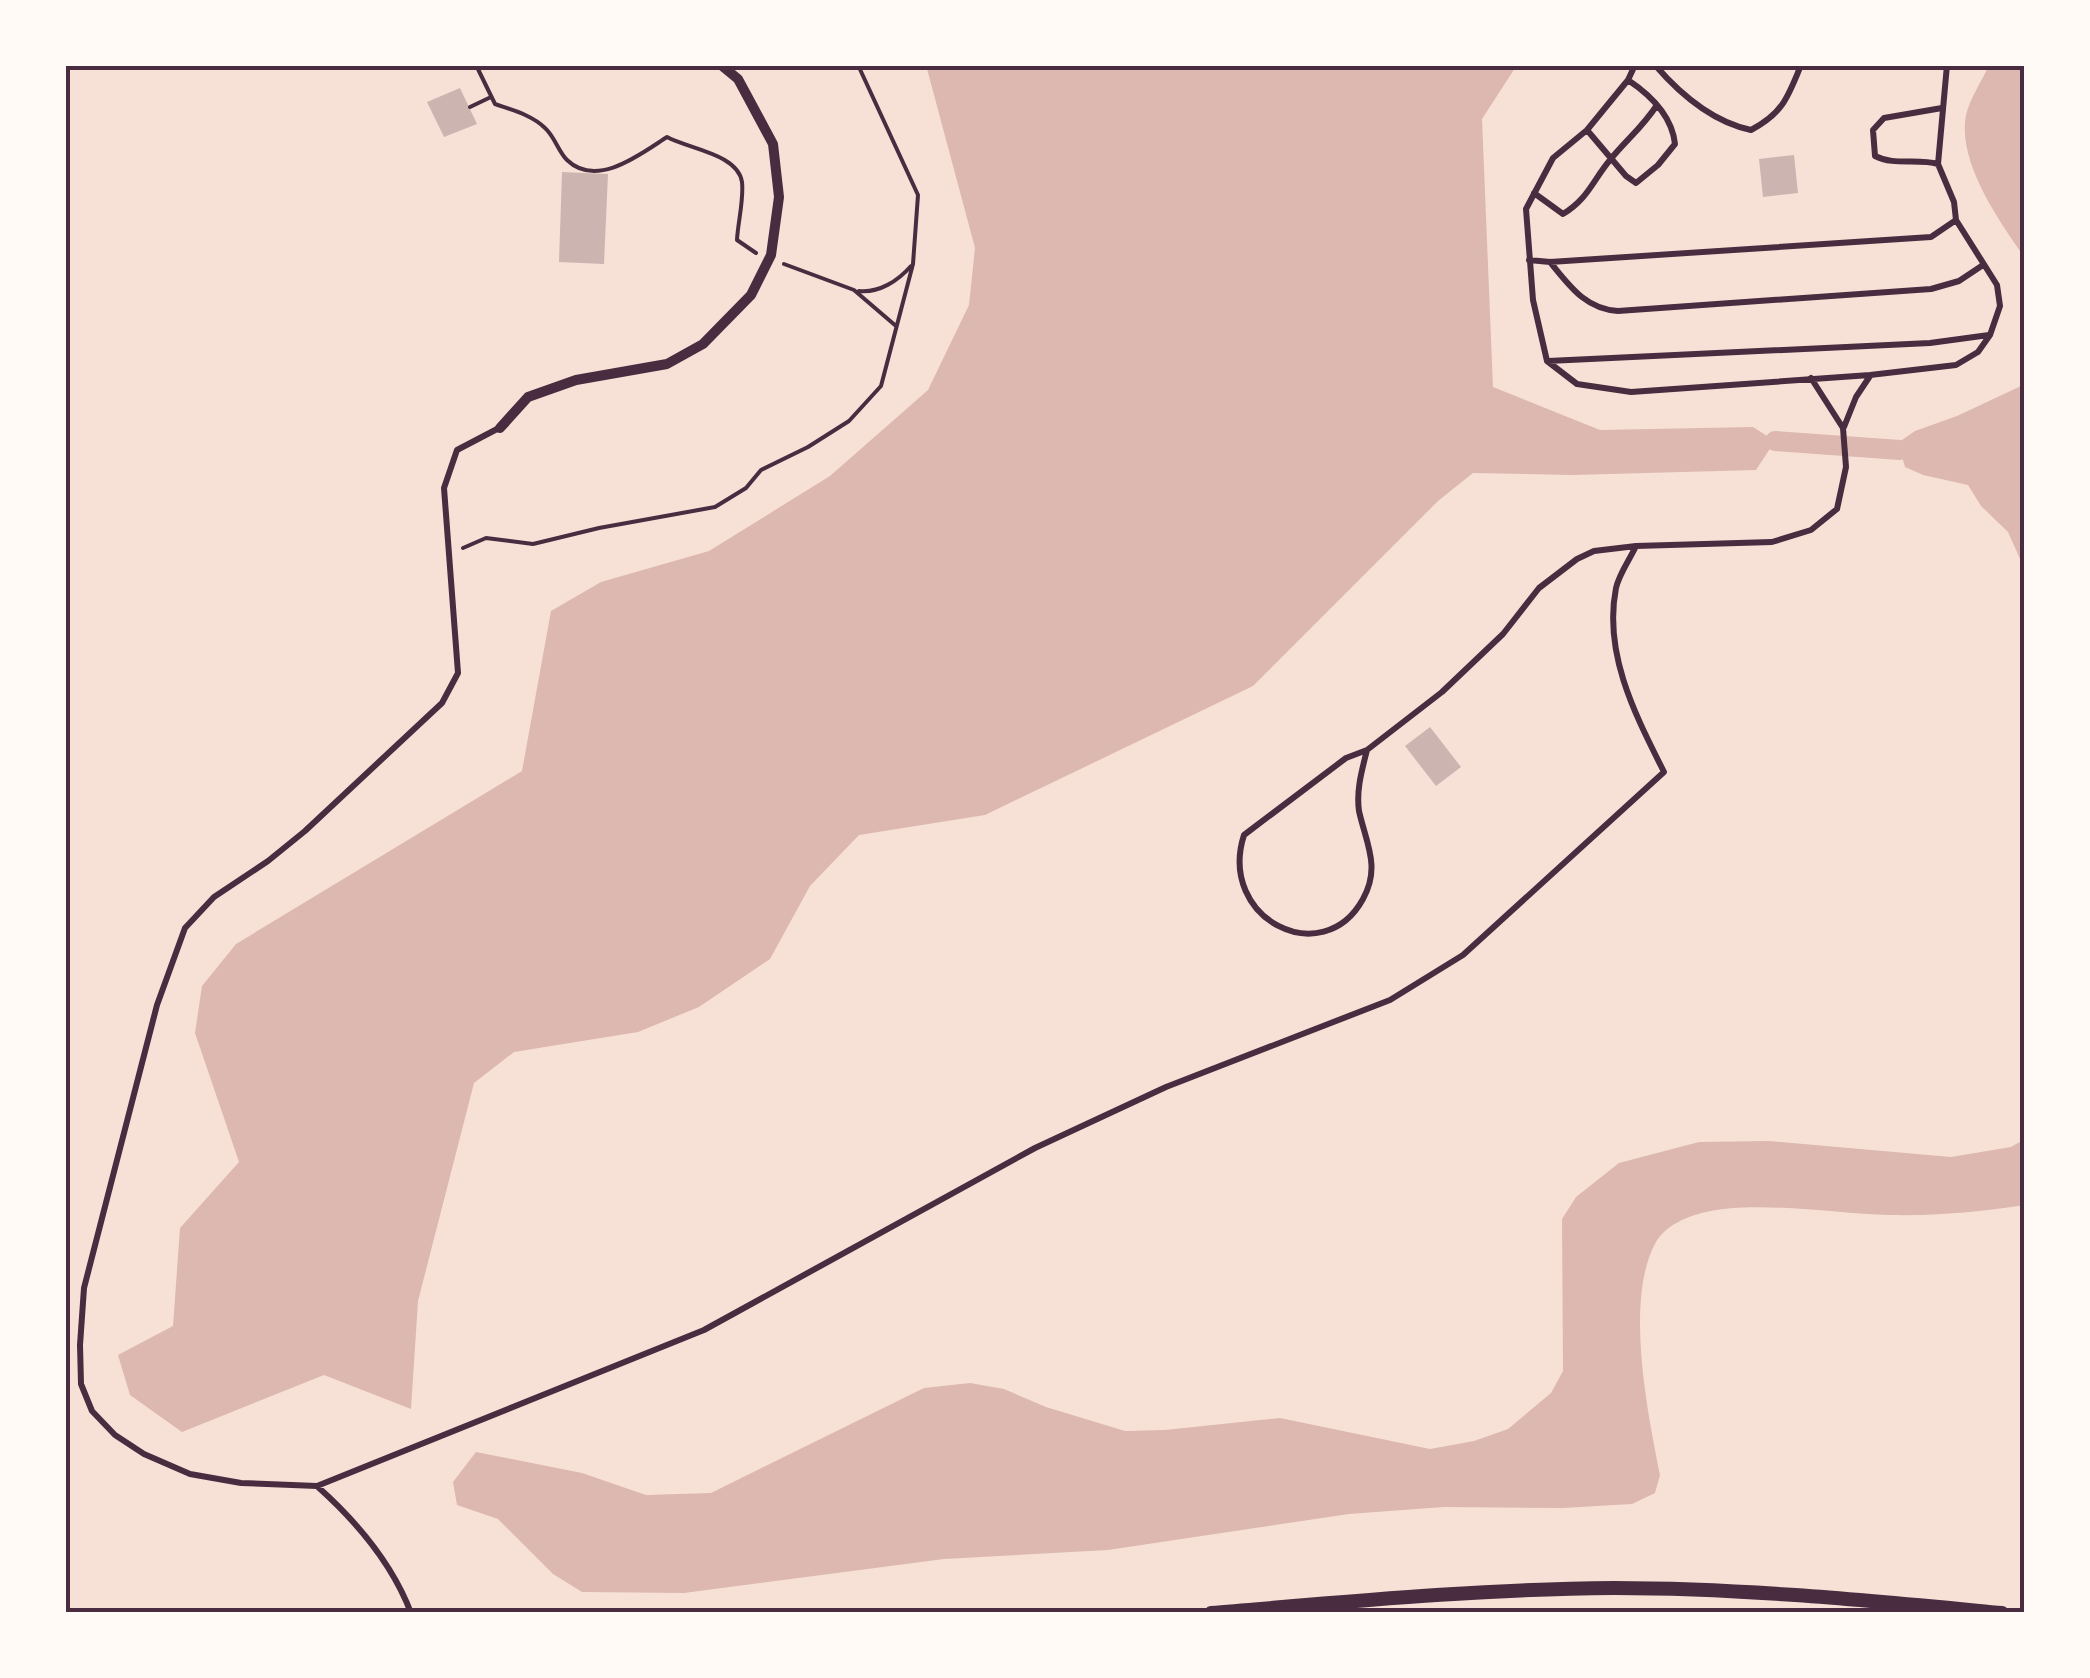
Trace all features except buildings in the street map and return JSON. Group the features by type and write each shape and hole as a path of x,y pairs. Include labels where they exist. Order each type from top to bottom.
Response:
{"street":[{"path":"500,428 528,397 576,380 667,364 703,344 751,294 771,255 779,197 773,144 738,79 722,65"},
{"path":"1211,1613 1442,1595 1616,1588 1842,1598 2002,1613"}],"lane":[{"path":"1635,65 1628,80 1587,130 1553,158 1526,209 1532,300 1547,362 1577,384 1631,392 1870,375 1956,365 1978,352 1990,335 2000,306 1997,284 1956,220 1954,202 1938,164 1947,65"},
{"path":"1655,65 1676,90 1731,126 1751,130 1772,118 1785,104 1801,65"},
{"path":"1587,130 1636,182 1658,165 1674,144 1673,124 1644,91 1628,80"},
{"path":"1534,193 1563,214 1593,189 1611,158 1657,106"},
{"path":"1938,164 1923,160 1885,162 1875,156 1872,130 1884,118 1942,108"},
{"path":"1529,260 1550,262 1931,237 1956,220"},
{"path":"1550,262 1593,306 1618,310 1931,289 1959,281 1983,264"},
{"path":"1547,362 1930,342 1990,335"},
{"path":"1367,750 1359,784 1360,811 1372,851 1373,873 1365,896 1353,915 1336,927 1318,932 1279,928 1260,915 1247,898 1238,871 1238,851 1244,834 1346,758 1367,750 1442,692 1503,634 1540,588 1577,559 1594,551 1636,546 1772,542 1811,530 1837,509 1846,467 1843,429 1870,375"},
{"path":"1811,378 1843,429"},
{"path":"500,428 457,450 444,488 458,673 442,703 316,821 268,861 214,897 185,928 157,1006 84,1288 81,1384 92,1411 115,1434 144,1454 190,1474 241,1483 317,1486 704,1330 1034,1148 1166,1087 1390,1000 1463,955 1664,772 1635,714 1614,650 1616,587 1636,546"},
{"path":"317,1486 347,1513 376,1549 400,1586 410,1613"}],"path":[{"path":"476,65 495,104 538,122 548,130 566,159 578,167 614,168 668,137 726,160 738,169 742,184 737,240 756,254"},
{"path":"449,553 486,538 533,544 716,508 746,488 761,470 849,421 881,386 913,264 918,195 858,65"},
{"path":"470,107 492,97"},
{"path":"779,262 854,290 898,327"},
{"path":"854,290 877,290 901,278 913,264"}],"shaded area":[{"path":"926,65 1517,65 1482,119 1493,387 1600,430 1753,427 1775,441 1756,470 1572,475 1473,473 1438,501 1253,686 985,815 859,835 810,886 770,959 699,1007 638,1032 514,1052 474,1083 418,1301 411,1409 324,1375 182,1432 130,1395 118,1355 173,1326 180,1228 239,1162 195,1033 202,986 236,944 522,771 551,611 601,582 709,551 830,476 928,390 969,305 975,248"},
{"path":"1989,65 2025,65 2025,258 1982,190 1968,152 1966,115"},
{"path":"2025,380 2025,570 2008,532 1981,506 1968,485 1905,467 1900,450 1902,440 1915,431 1957,416 2021,386"},
{"path":"2025,1139 2025,1205 1906,1215 1749,1207 1692,1216 1666,1231 1656,1242 1646,1266 1640,1325 1645,1390 1660,1475 1655,1493 1632,1504 1444,1507 1349,1514 1108,1550 944,1559 684,1593 582,1592 553,1574 498,1519 457,1505 453,1482 476,1452 582,1473 646,1495 711,1493 924,1388 970,1383 1004,1389 1046,1407 1125,1431 1280,1418 1430,1449 1474,1441 1508,1429 1551,1393 1563,1371 1562,1219 1576,1197 1619,1163 1699,1142 1769,1141 1951,1157 2011,1147"}],"waterway":[{"path":"1775,441 1900,450"}]}
